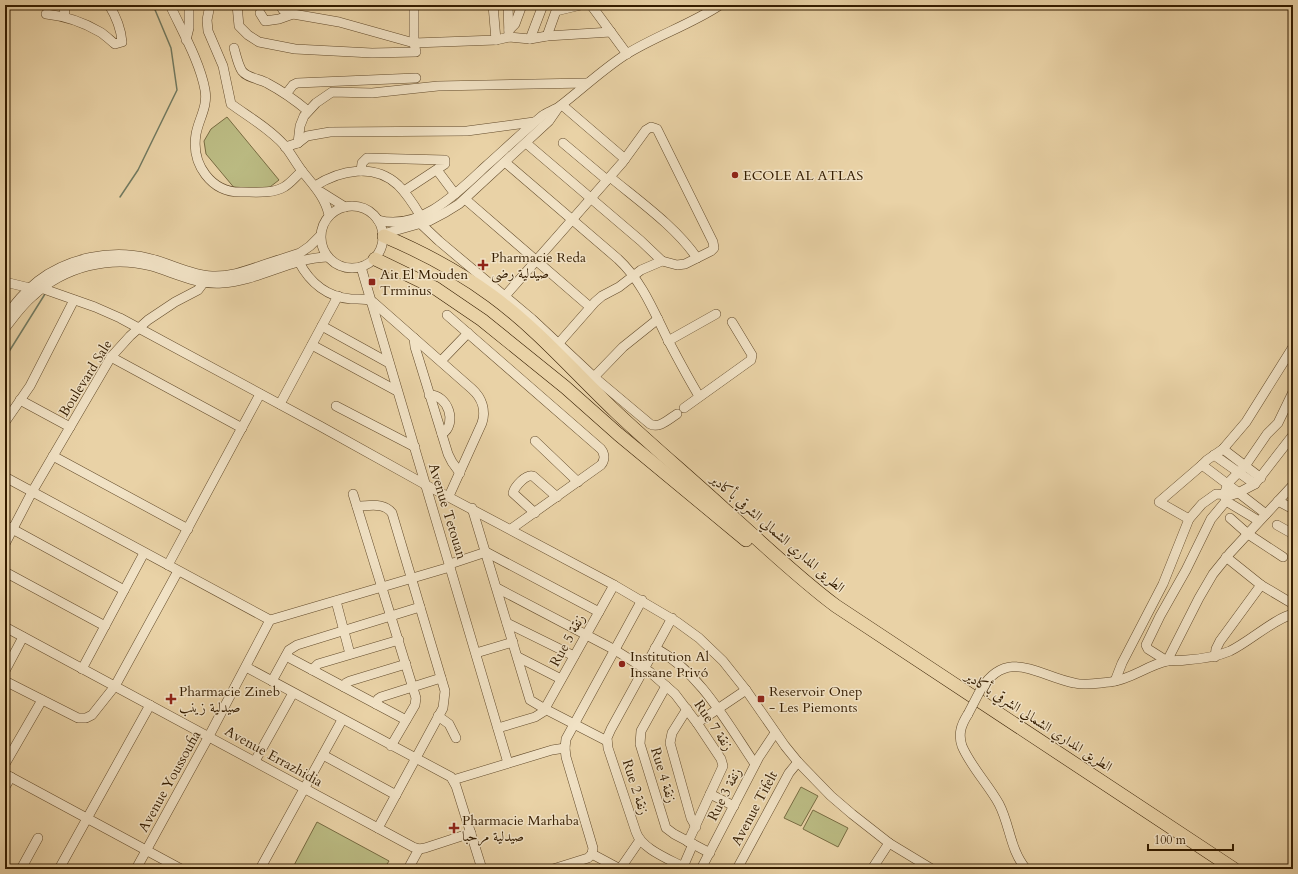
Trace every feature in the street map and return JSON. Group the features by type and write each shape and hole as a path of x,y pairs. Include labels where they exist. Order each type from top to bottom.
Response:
{"highway":[{"name":"الطريق المداري الشمالي الشرقي بأكادير","path":"383,235 419,251 451,269 506,307 666,458 792,570 830,601 1234,869"},
{"name":"الطريق المداري الشمالي الشرقي بأكادير","path":"374,259 434,288 482,320 751,544 792,580 842,618 1218,869"}],"street":[{"path":"64,5 64,16"},
{"path":"46,14 64,16 101,32 114,44 118,44 122,42 120,26 109,5"},
{"path":"170,5 195,59 205,90 205,106 198,128 195,146 198,162 206,176 218,187 229,191 269,192 284,187 302,171"},
{"path":"186,40 189,28 189,5"},
{"path":"210,5 207,20 208,30 222,66 231,104 260,125 285,147 302,171 317,188 326,203 329,215"},
{"path":"237,5 239,26 248,35 259,42 295,49 372,53 416,52 414,43 414,5"},
{"path":"493,5 496,40"},
{"path":"508,5 509,34"},
{"path":"281,8 293,9 414,43 496,40 509,34 515,24 522,5"},
{"path":"530,39 543,5"},
{"path":"547,36 556,11 581,5"},
{"path":"591,5 627,54"},
{"path":"702,5 705,14"},
{"path":"378,220 400,222 420,220 455,194 541,120 587,83 627,54 720,5"},
{"path":"260,13 265,21 279,19 293,9"},
{"path":"509,34 530,39 547,36 611,32"},
{"path":"234,48 241,71 246,75 266,82 295,100 308,111"},
{"path":"286,94 293,85 297,83 416,78"},
{"path":"298,143 300,126 304,116 316,103 332,92 372,93 438,86 587,83"},
{"path":"560,106 625,159"},
{"path":"285,147 298,143 307,136 330,132 467,130 541,120"},
{"path":"383,235 420,220 446,212 465,199 526,143 541,120"},
{"path":"505,296 608,179 647,129 651,127 657,129 714,244 714,248 711,251 682,265 662,261 655,263 633,275 619,287 598,299 558,343"},
{"path":"526,143 641,240 662,261"},
{"path":"563,143 674,231 697,258"},
{"path":"361,171 362,163 366,158 445,160 445,164 404,191"},
{"path":"505,162 618,259 633,275 699,396"},
{"path":"437,170 455,194"},
{"path":"317,188 329,178 340,174 361,171 387,177 404,191 420,220 439,241 532,319 594,377 652,426 658,426 699,396 750,362 752,355 732,322"},
{"path":"317,188 345,207"},
{"path":"465,199 590,307"},
{"path":"5,317 30,288 45,277 74,262 99,256 118,254 155,260 198,274 221,276 236,274 295,255 305,250 320,236 323,225 329,215 345,207 353,206 367,210 378,220 383,235 382,248 374,259 361,267 342,267 337,265 328,257 322,247 320,236"},
{"path":"305,250 308,253 309,259"},
{"path":"5,328 23,305 41,288 61,276 82,267 118,262 135,263 148,265 204,282 214,283 232,282 309,259 328,257"},
{"path":"299,262 306,274 325,291 338,296 370,300 475,391 480,398 484,414 482,423 449,496"},
{"name":"Avenue Tetouan","path":"361,267 508,763"},
{"path":"5,282 30,288"},
{"name":"Boulevard Sale","path":"5,544 9,527 32,492 111,357 139,328 164,309 198,290 204,282"},
{"path":"41,288 107,312 139,328 426,485 512,529 672,618 699,638 723,661 798,762 841,805 889,843 932,869"},
{"path":"280,404 338,296"},
{"path":"5,422 44,360 74,300"},
{"path":"668,341 716,314"},
{"path":"447,315 603,451 604,459 601,465 512,529"},
{"path":"594,377 623,347 658,319"},
{"path":"322,326 389,363"},
{"path":"441,361 468,333"},
{"path":"414,338 414,347 450,458 460,473"},
{"path":"312,345 397,390"},
{"path":"1189,519 1159,502 1207,460 1223,449 1246,422 1293,347"},
{"path":"111,357 242,428"},
{"path":"1168,661 1148,649 1146,645 1164,609 1194,556 1207,525 1225,498 1228,483 1241,469 1267,434 1278,423 1293,392"},
{"path":"168,565 260,394"},
{"path":"429,395 436,396 445,402 447,406 451,421 447,430 442,434"},
{"path":"20,400 70,427"},
{"path":"336,406 414,447"},
{"path":"1225,498 1238,493 1258,481 1293,435"},
{"path":"536,441 578,482"},
{"path":"1223,449 1241,469"},
{"path":"1214,455 1241,469 1258,481"},
{"path":"53,456 188,528"},
{"path":"1202,465 1228,483 1238,493 1266,514"},
{"path":"535,513 513,493 527,476 533,476 557,497"},
{"path":"5,478 270,620 412,578 450,566 486,552 599,612"},
{"path":"1168,661 1202,591 1212,574 1259,521 1291,489"},
{"path":"354,494 416,698 416,703 391,746"},
{"path":"1115,681 1122,662 1163,584 1189,519 1202,504 1216,494 1225,498 1259,521"},
{"path":"1278,501 1293,509"},
{"path":"357,506 381,505 390,511 412,578 445,696 443,708 378,828"},
{"path":"472,508 530,700 574,725 607,741 609,732 672,618"},
{"path":"1230,518 1248,534 1283,557"},
{"path":"1277,525 1293,534"},
{"path":"9,527 124,590"},
{"path":"82,668 144,553"},
{"path":"1226,557 1261,585 1293,604"},
{"path":"5,681 78,718 86,718 94,713 115,686 178,570"},
{"path":"5,572 105,626"},
{"name":"Rue 5 زنقة","path":"545,709 614,585"},
{"path":"1215,657 1216,649 1220,641 1261,585"},
{"path":"497,588 615,650"},
{"path":"553,869 588,858 592,854 593,848 564,748 566,739 642,600"},
{"path":"336,601 350,654"},
{"path":"272,681 289,650 297,645 420,607"},
{"path":"1026,869 1018,858 998,803 962,746 960,739 960,731 963,722 981,688 995,672 1009,667 1018,667 1076,684 1115,681 1168,661 1215,657 1242,645 1274,623 1293,614"},
{"name":"Avenue Youssoufia","path":"136,869 209,736 270,620"},
{"path":"507,623 574,656"},
{"name":"Avenue Errazhidia","path":"5,627 209,736 304,789 419,849"},
{"path":"5,671 23,637"},
{"path":"312,670 318,664 399,640"},
{"path":"476,653 513,642"},
{"path":"655,648 685,670 700,687 718,709 755,764"},
{"name":"Rue 7 زنقة","path":"615,650 644,668 675,694 698,723 723,764 723,768 696,827 685,868"},
{"path":"286,656 406,720"},
{"path":"518,657 561,679"},
{"path":"344,687 350,680 406,664"},
{"path":"246,667 342,720 448,775 456,786 482,869"},
{"path":"376,704 378,699 381,697 441,678"},
{"name":"Rue 4 زنقة","path":"666,686 641,731 640,740 665,826 670,832 710,853"},
{"path":"698,723 746,690"},
{"path":"255,762 293,693"},
{"path":"5,764 42,700"},
{"path":"59,869 150,705"},
{"path":"498,728 538,716 545,709"},
{"path":"687,709 672,733 670,743 691,818 696,827"},
{"path":"438,716 449,724 456,738"},
{"path":"260,869 342,720"},
{"name":"Rue 3 زنقة","path":"701,869 755,764 775,733"},
{"name":"Rue 2 زنقة","path":"607,741 636,832 640,840"},
{"path":"453,780 555,749 564,748"},
{"path":"323,755 396,795"},
{"name":"Avenue Tifelt","path":"738,869 789,773 798,762"},
{"path":"5,787 8,775 181,869"},
{"path":"710,794 734,806"},
{"path":"408,869 419,849 471,833"},
{"path":"21,869 38,838"},
{"path":"592,854 620,869 640,840 647,846 685,868"},
{"path":"872,869 889,843"}],"green space":[{"path":"227,117 279,180 266,190 236,190 206,154 204,141 211,129"},
{"path":"801,787 818,796 801,826 784,818"},
{"path":"813,810 848,828 838,847 803,829"},
{"path":"317,822 389,861 384,869 292,869"}],"waterway":[{"path":"120,197 138,170 177,90 171,48 153,5"},
{"path":"5,358 45,294"}],"place":[{"name":"ECOLE AL ATLAS","path":"735,175"},
{"name":"Pharmacie Reda صيدلية رضى","path":"483,265"},
{"name":"Ait El Mouden Trminus","path":"372,282"},
{"name":"Institution Al Inssane Privó","path":"622,664"},
{"name":"Pharmacie Zineb صيدلية زينب","path":"171,699"},
{"name":"Reservoir Onep - Les Piemonts","path":"761,699"},
{"name":"Pharmacie Marhaba صيدلية مرحبا","path":"454,828"}]}
